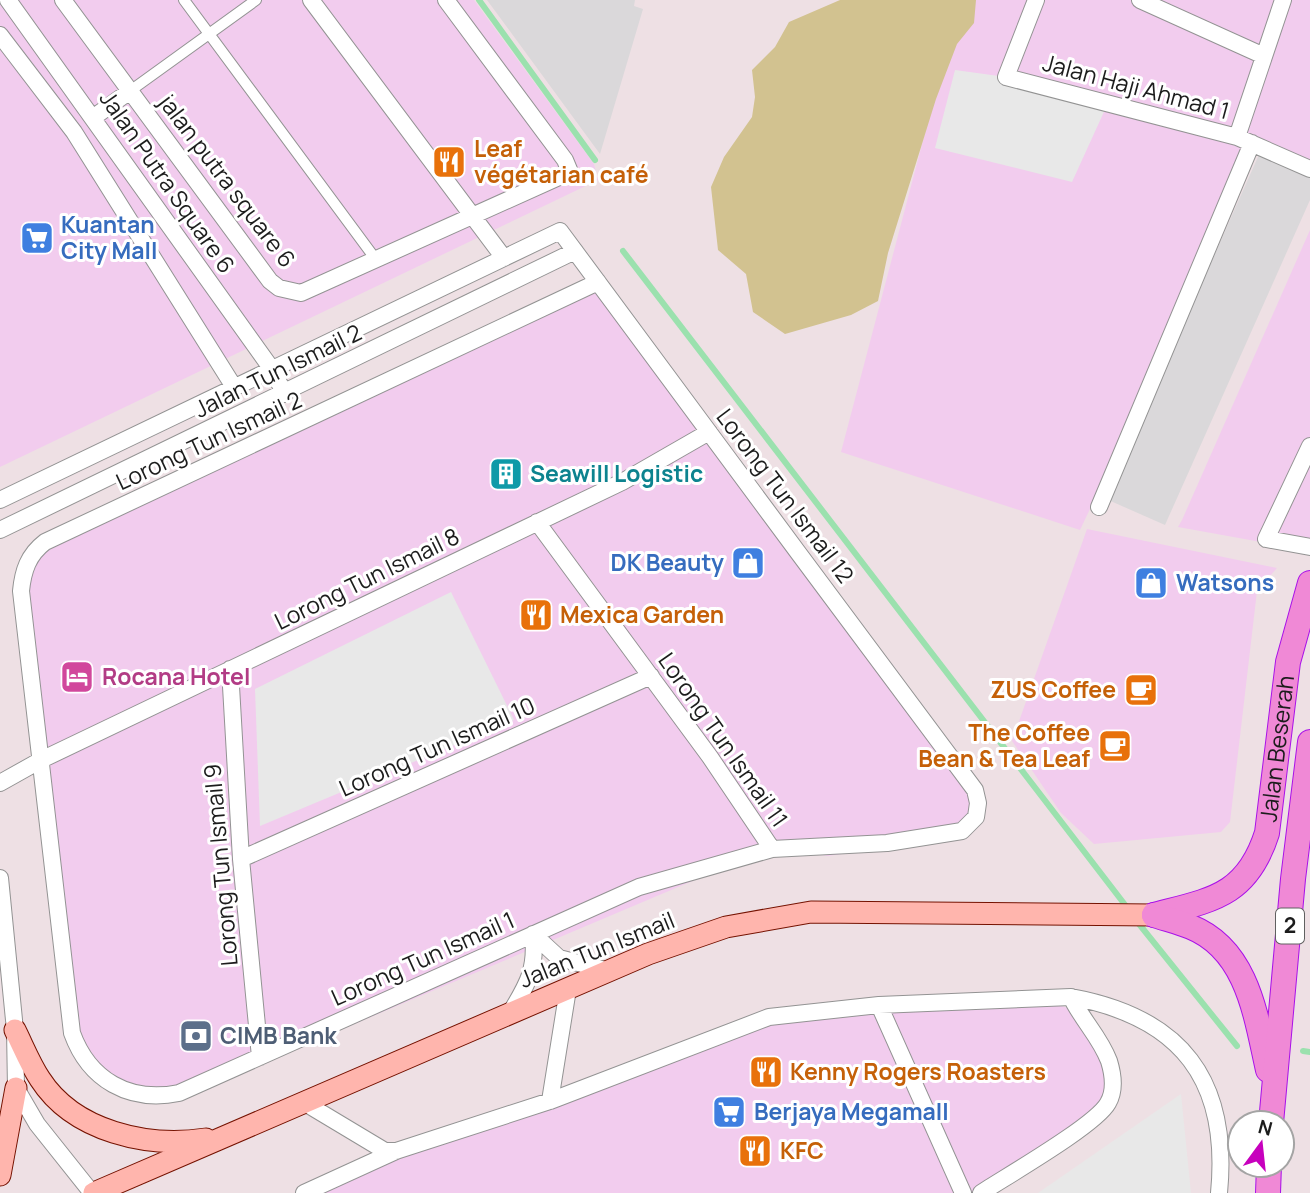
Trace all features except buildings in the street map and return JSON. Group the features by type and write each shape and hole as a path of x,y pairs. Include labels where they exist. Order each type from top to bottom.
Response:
{"highway":[{"name":"Jalan Beserah","path":"1148,915 1227,892 1247,878 1261,854 1267,833 1288,662 1310,583"},
{"name":"Jalan Beserah","path":"1271,1109 1310,742"},
{"name":"2","path":"1148,915 1193,927 1225,949 1244,978 1272,1086"}],"main road":[{"name":"Jalan Tun Ismail","path":"93,1193 126,1187 229,1136 609,971 726,928 811,912 1148,915"},
{"path":"15,1030 41,1080 65,1104 97,1126 145,1140 197,1141 229,1136"},
{"path":"0,1175 16,1088"}],"street":[{"name":"Jalan Putra Square 6","path":"8,0 271,368 285,394"},
{"name":"jalan putra square 6","path":"63,0 270,281 279,288 301,293 566,175 570,168 446,0"},
{"path":"184,0 377,261"},
{"path":"94,117 256,0"},
{"path":"311,0 504,258"},
{"name":"Jalan Haji Ahmad 1","path":"1036,0 1006,78 1244,140 1264,56 1283,0"},
{"path":"1140,0 1264,56"},
{"name":"Jalan Putra Square 6","path":"0,35 74,132 234,387"},
{"path":"1099,507 1244,140 1310,169"},
{"name":"Jalan Tun Ismail 2","path":"0,500 559,231"},
{"name":"Lorong Tun Ismail 12","path":"559,231 975,790"},
{"name":"Jalan Tun Ismail 2","path":"2,531 575,251"},
{"name":"Lorong Tun Ismail 2","path":"41,760 21,592 23,570 35,550 45,542 598,282"},
{"name":"Lorong Tun Ismail 8","path":"0,783 41,760 622,482 709,432"},
{"path":"1310,446 1266,539 1310,547"},
{"name":"Lorong Tun Ismail 11","path":"537,522 651,676 772,849"},
{"name":"Lorong Tun Ismail 9","path":"230,670 241,859 260,1058"},
{"name":"Lorong Tun Ismail 10","path":"241,859 651,676"},
{"name":"Lorong Tun Ismail 1","path":"41,760 72,1033 81,1056 100,1077 117,1087 139,1094 166,1096 260,1058 639,887 772,849 887,844 962,831 976,817 978,803 975,790"},
{"path":"0,878 15,1030 16,1088 37,1124 93,1193"},
{"path":"533,934 559,958 609,971"},
{"path":"509,1015 527,984 536,959 533,934"},
{"path":"550,1101 568,989"},
{"path":"981,1193 1087,1123 1107,1105 1113,1082 1109,1062 1095,1032 1084,1020 1071,997"},
{"path":"304,1193 397,1151 550,1101 769,1017 879,1005 1071,997 1123,1009 1153,1024 1189,1057 1211,1092 1218,1135 1219,1193"},
{"path":"879,1005 963,1193"},
{"path":"305,1103 384,1151 397,1151"}],"shaded area":[{"path":"0,0 474,0 594,164 598,180 0,467"},
{"path":"487,0 635,0 634,6 643,9 600,154"},
{"path":"840,0 976,0 974,23 957,44 936,99 888,253 878,301 851,315 785,334 753,312 746,274 718,250 711,187 724,157 752,117 755,97 752,70 775,47 789,22"},
{"path":"960,0 1310,0 1310,162 1251,138 1146,391 1080,530 841,452"},
{"path":"955,70 1006,77 1108,103 1072,182 935,148"},
{"path":"1261,150 1310,172 1310,200 1165,525 1106,499"},
{"path":"1310,230 1310,551 1178,527 1182,520"},
{"path":"600,288 976,794 965,836 828,856 773,847 179,1098 165,1100 80,1061 21,596 34,554"},
{"path":"1087,529 1277,568 1257,591 1230,822 1221,832 1094,844 1061,813 1012,741"},
{"path":"451,592 514,720 260,826 255,689"},
{"path":"1049,1003 1072,1009 1100,1033 1114,1098 986,1193 309,1193 772,1019"},
{"path":"1181,1094 1191,1193 1038,1193"}],"waterway":[{"path":"479,0 595,160"},
{"path":"623,251 1129,910"},
{"path":"1135,919 1237,1046"},
{"path":"1303,1051 1310,1052"}],"place":[{"name":"Leaf végétarian café","path":"449,162"},
{"name":"Kuantan City Mall","path":"37,238"},
{"name":"Seawill Logistic","path":"506,474"},
{"name":"DK Beauty","path":"748,563"},
{"name":"Watsons","path":"1151,583"},
{"name":"Mexica Garden","path":"536,615"},
{"name":"Rocana Hotel","path":"77,677"},
{"name":"ZUS Coffee","path":"1141,690"},
{"name":"The Coffee Bean & Tea Leaf","path":"1115,746"},
{"name":"CIMB Bank","path":"196,1036"},
{"name":"Kenny Rogers Roasters","path":"766,1072"},
{"name":"Berjaya Megamall","path":"729,1112"},
{"name":"KFC","path":"755,1151"}]}
